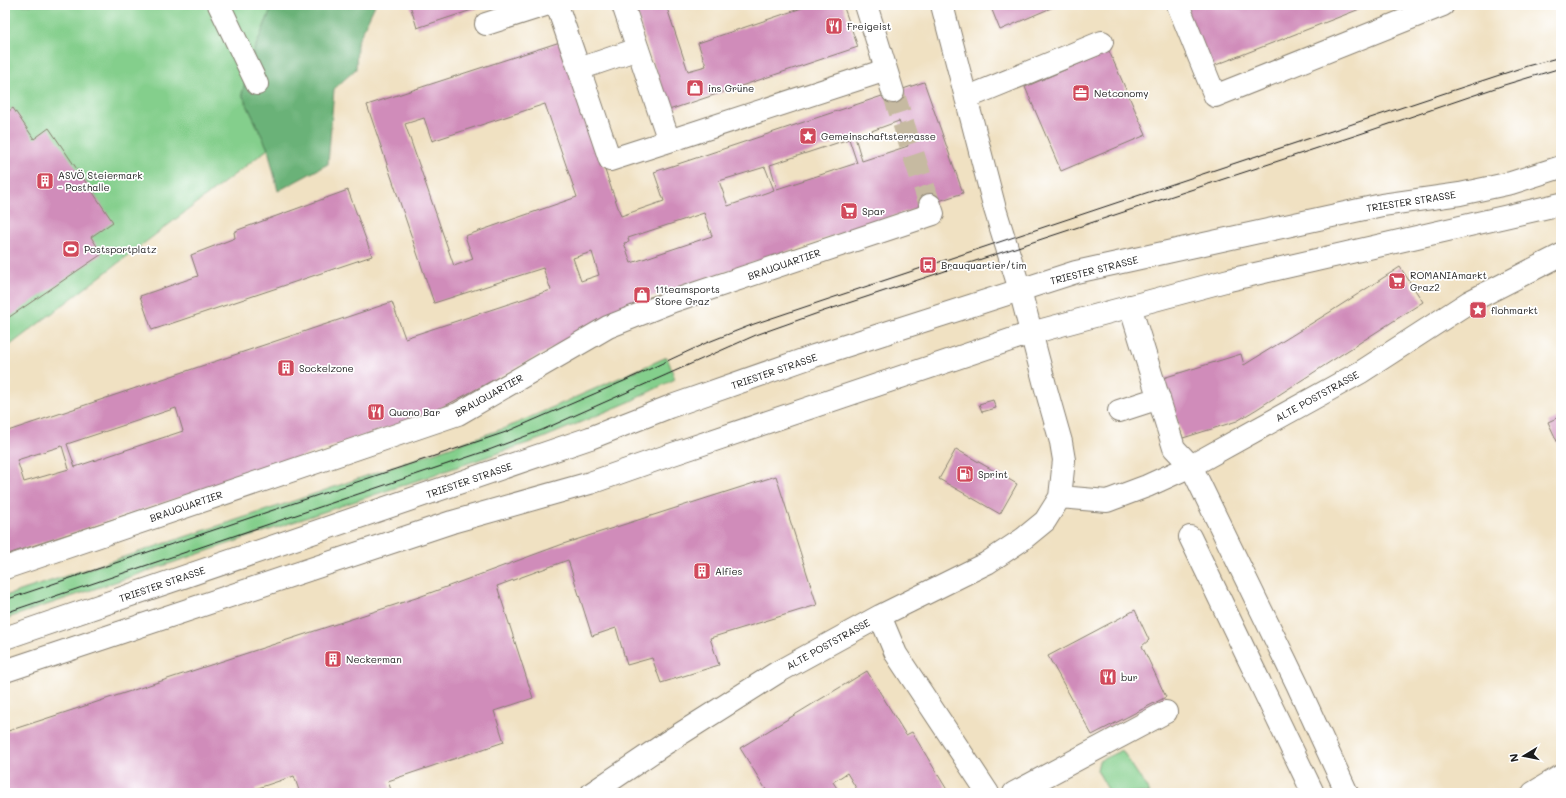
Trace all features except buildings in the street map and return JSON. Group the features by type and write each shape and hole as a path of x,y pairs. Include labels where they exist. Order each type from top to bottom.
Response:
{"main road":[{"path":"219,5 257,84"},
{"path":"486,24 546,5"},
{"path":"557,5 610,160 886,70"},
{"path":"623,5 668,141"},
{"path":"866,5 893,92"},
{"path":"942,5 995,209 1020,290"},
{"path":"1178,5 1215,96 1443,5"},
{"path":"966,98 1102,42"},
{"path":"579,68 638,49"},
{"name":"TRIESTER STRASSE","path":"5,638 590,438 669,407 814,356 1076,272 1382,205 1460,194 1511,183 1561,168"},
{"path":"5,671 452,522 590,483 674,453 1032,333 1229,280 1561,204"},
{"name":"BRAUQUARTIER","path":"5,568 458,414 608,327 673,301 933,214 930,205"},
{"name":"ALTE POSTSTRASSE","path":"1060,497 1107,500 1147,486 1191,466 1361,372 1469,302 1561,255"},
{"name":"ALTE POSTSTRASSE","path":"592,793 666,743 778,672 880,616 987,563 1023,539 1045,521 1060,497 1064,460 1062,442 1046,389 1020,290"},
{"path":"1130,306 1174,448 1191,466 1294,677 1347,793"},
{"path":"1119,411 1159,398"},
{"path":"1190,537 1314,793"},
{"path":"1214,588 1242,573"},
{"path":"880,616 896,654 988,793"},
{"path":"1014,793 1166,712"},
{"path":"1533,793 1561,776"}],"green space":[{"name":"Postsportplatz","path":"5,5 273,5 253,53 242,94 268,149 5,349"},
{"path":"273,5 375,5 357,43 356,69 334,89 328,164 278,191 268,149 242,94 253,53"},
{"path":"667,357 675,379 629,402 543,438 5,619 5,596 288,503 508,427"},
{"path":"1122,750 1150,793 1110,793 1097,770 1099,761"}],"tunnel":[{"path":"893,92 930,205"}],"tram line":[{"path":"5,600 506,432 624,381 706,343 754,324 1442,94 1527,66 1561,57"},
{"path":"5,613 486,451 542,430 756,335 821,312 1504,85 1561,68"}],"place":[{"name":"Freigeist","path":"834,26"},
{"name":"ins Grüne","path":"695,88"},
{"name":"Netconomy","path":"1081,93"},
{"name":"Gemeinschaftsterrasse","path":"808,136"},
{"name":"ASVÖ Steiermark - Posthalle","path":"45,181"},
{"name":"Spar","path":"849,211"},
{"name":"Postsportplatz","path":"71,249"},
{"name":"Brauquartier/tim","path":"928,265"},
{"name":"ROMANIAmarkt Graz2","path":"1397,281"},
{"name":"11teamsports Store Graz","path":"642,295"},
{"name":"flohmarkt","path":"1478,310"},
{"name":"Sockelzone","path":"286,368"},
{"name":"Quono Bar","path":"376,412"},
{"name":"Sprint","path":"965,474"},
{"name":"Alfies","path":"702,571"},
{"name":"Neckerman","path":"333,659"},
{"name":"bur","path":"1108,677"}]}
